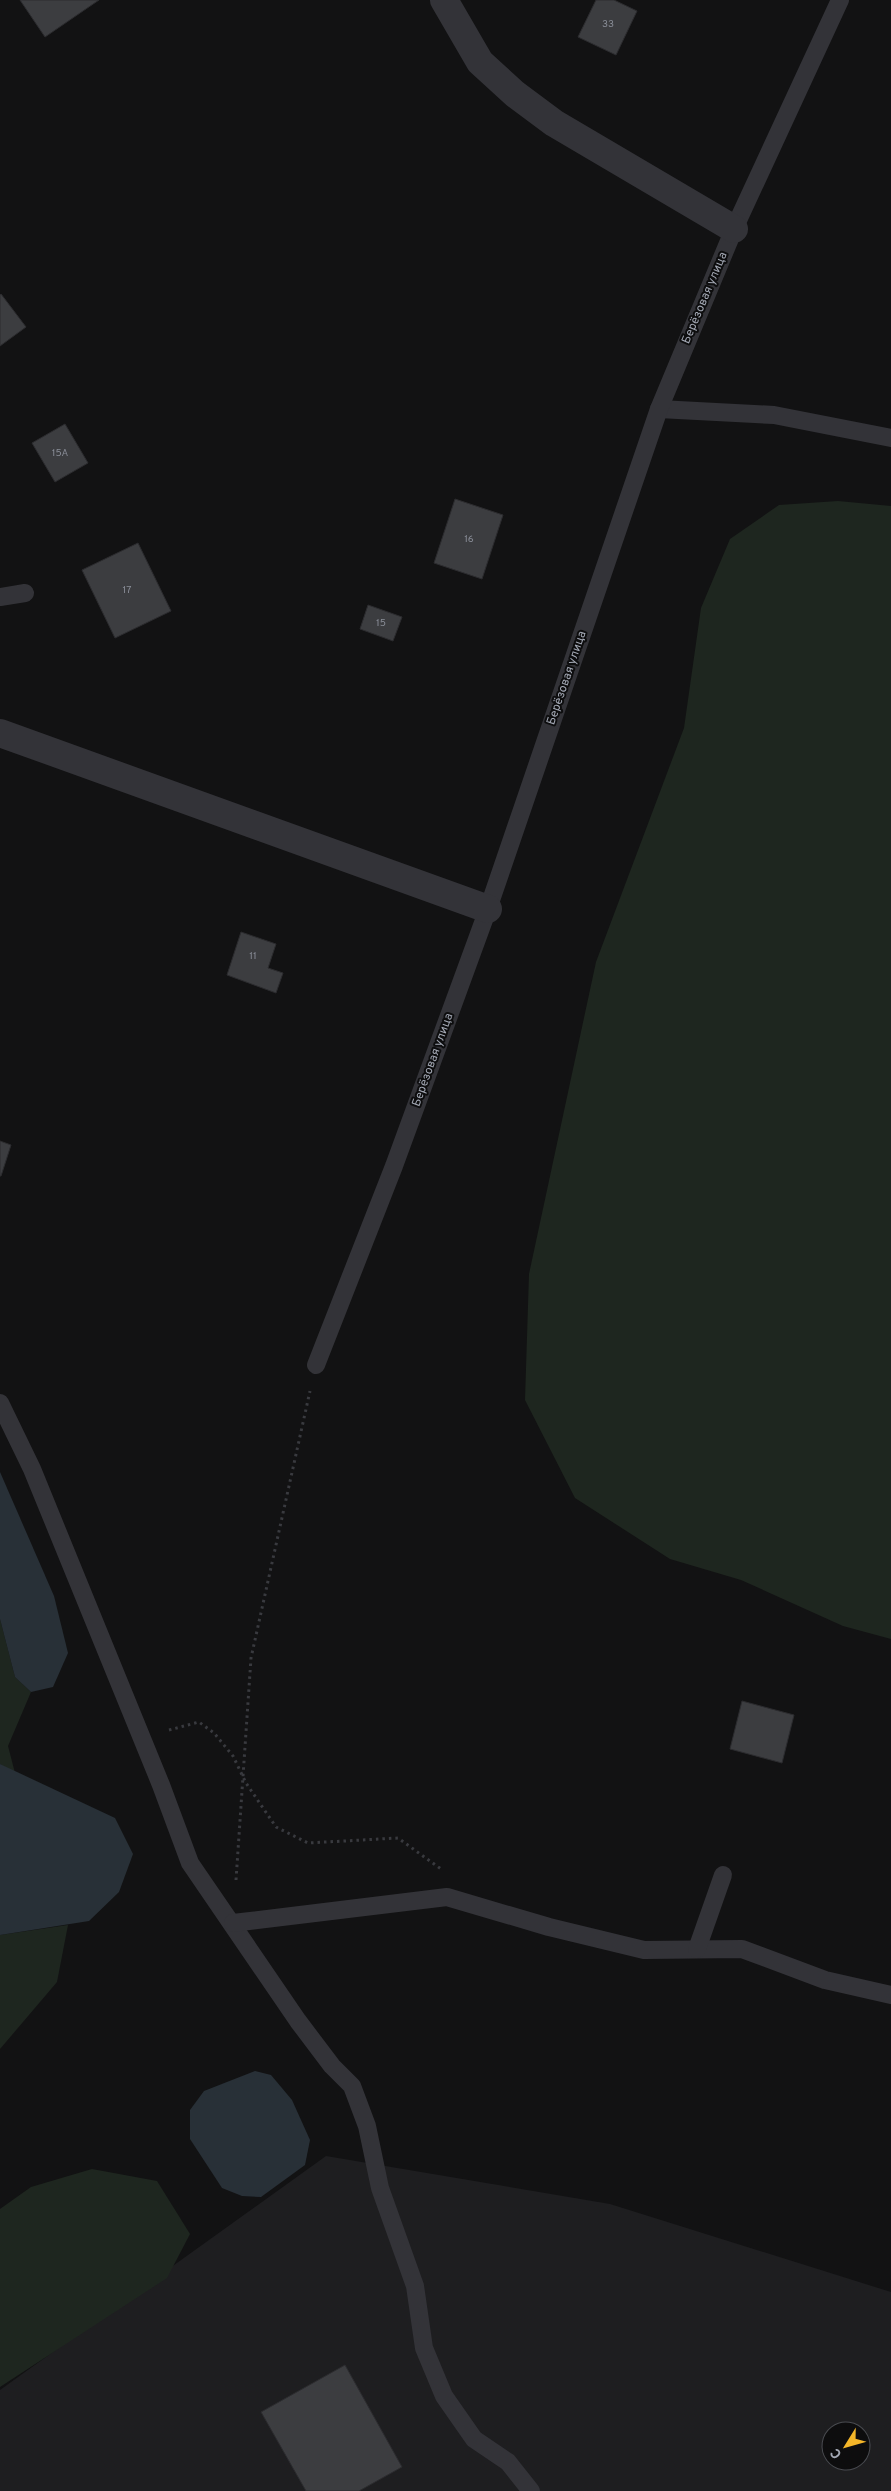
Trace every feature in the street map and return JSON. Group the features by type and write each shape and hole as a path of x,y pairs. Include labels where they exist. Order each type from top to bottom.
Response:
{"street":[{"path":"444,0 453,19 480,62 515,94 554,123 734,229"},
{"path":"0,733 488,909"}],"lane":[{"name":"Берёзовая улица","path":"316,1365 394,1166 488,909 659,409 734,229 840,0"},
{"path":"659,409 774,415 891,438"},
{"path":"0,597 25,593"},
{"path":"0,1403 32,1469 190,1863 233,1923 298,2021 332,2066 352,2086 367,2126 380,2188 415,2286 424,2348 444,2396 474,2439 508,2462 531,2491"},
{"path":"697,1949 723,1875"},
{"path":"233,1923 447,1897 644,1950 742,1949 825,1980 891,1994"}],"path":[{"path":"233,1923 251,1658 316,1365"},
{"path":"143,1742 172,1729 198,1722 214,1733 233,1756 243,1776 276,1827 308,1843 398,1838 448,1874"}],"shaded area":[{"path":"838,501 891,506 891,1639 843,1626 741,1580 670,1559 575,1498 525,1400 529,1274 596,962 684,728 701,608 730,539 779,505"},
{"path":"0,1472 54,1596 68,1653 53,1687 31,1692 15,1677 0,1619"},
{"path":"0,1619 15,1677 31,1692 8,1746 15,1773 0,1764"},
{"path":"0,1764 115,1818 133,1854 119,1892 89,1921 0,1935"},
{"path":"68,1925 57,1982 0,2049 0,1935"},
{"path":"255,2071 271,2075 292,2100 310,2140 305,2165 261,2197 242,2196 222,2188 190,2139 190,2110 204,2091"},
{"path":"326,2156 610,2204 891,2292 891,2491 0,2491 0,2390"},
{"path":"92,2169 157,2181 190,2234 167,2278 0,2387 0,2209 31,2187"}],"building":[{"path":"20,0 99,0 45,37"},
{"path":"596,0 614,0 637,11 616,55 578,37"},
{"path":"0,295 26,327 0,346"},
{"path":"65,424 88,463 55,482 32,443"},
{"path":"455,499 503,515 482,579 434,563"},
{"path":"138,543 171,611 115,638 82,570"},
{"path":"368,605 402,617 393,641 360,629"},
{"path":"241,932 276,944 268,968 283,973 276,993 227,975"},
{"path":"0,1141 11,1145 1,1176 0,1176"},
{"path":"742,1701 794,1715 782,1763 730,1749"},
{"path":"345,2365 402,2467 359,2491 306,2491 261,2412"}]}
